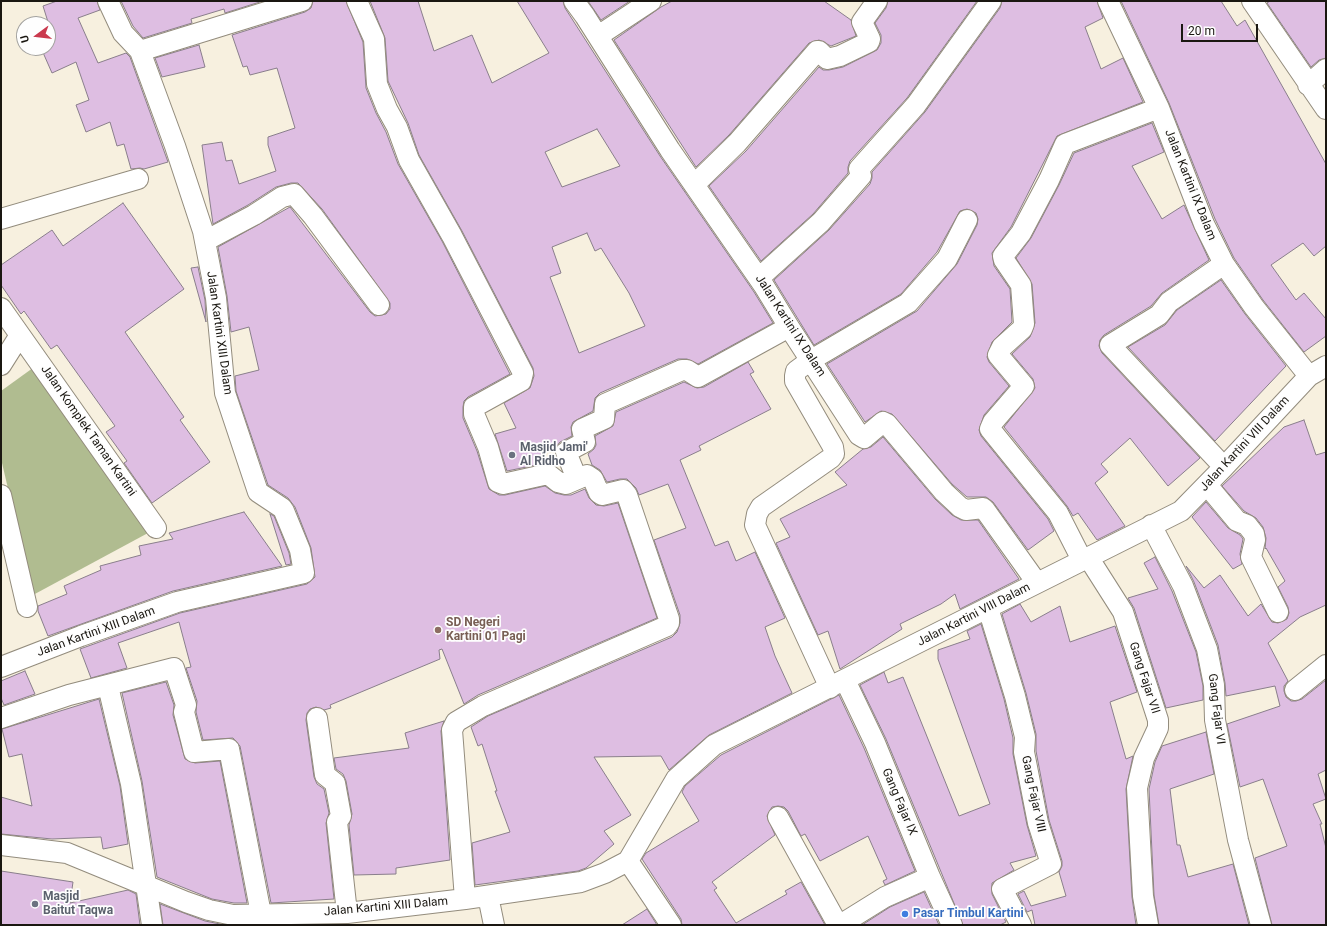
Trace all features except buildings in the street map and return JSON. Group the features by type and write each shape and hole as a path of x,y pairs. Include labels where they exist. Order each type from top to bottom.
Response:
{"street":[{"path":"108,1 123,33 140,51 302,1"},
{"path":"357,1 374,39 377,84 387,109 397,127 409,160 452,236 523,373 521,381 474,407 474,414 488,447 498,482 503,484 544,474 552,475 562,484 587,475 590,476 602,495 623,490 626,495 669,623 667,626 483,706 456,722 452,730 465,899"},
{"name":"Jalan Kartini IX Dalam","path":"574,1 598,36 670,150 759,278 859,436 864,438 884,422 887,424 944,492 960,507 966,510 982,508 985,510 1037,583"},
{"path":"598,36 651,1"},
{"path":"694,185 737,143 816,51 819,51 826,59 840,56 869,42 870,39 862,22 877,1"},
{"path":"759,278 822,222 861,176 859,169 916,105 991,1"},
{"name":"Jalan Kartini IX Dalam","path":"1108,1 1159,108 1204,224 1224,264 1254,307 1309,376"},
{"path":"1252,1 1308,85 1326,109"},
{"name":"Jalan Kartini XIII Dalam","path":"1,667 81,636 177,602 304,573 300,550 284,511 282,508 258,492 225,393 216,298 205,241 175,146 140,51"},
{"path":"1308,85 1326,69"},
{"name":"Gang Fajar VII","path":"1148,925 1143,896 1136,788 1144,758 1158,728 1158,720 1123,612 1085,558 1058,513 990,429 993,422 1024,386 998,355 1002,347 1022,329 1024,324 1021,285 1004,260 1003,256 1021,233 1049,180 1064,144 1159,108"},
{"path":"1,219 138,179"},
{"path":"205,241 254,215 282,197 294,194 313,216 379,305"},
{"path":"811,360 908,303 947,259 967,220"},
{"path":"1224,264 1169,302 1158,316 1110,345 1224,467"},
{"name":"Jalan Komplek Taman Kartini","path":"1,308 156,528"},
{"path":"577,479 566,452 586,442 582,429 604,419 605,404 682,370 687,370 698,377 789,327"},
{"path":"1,365 20,335"},
{"name":"Gang Fajar IX","path":"811,360 796,371 795,381 833,447 834,454 831,458 761,507 757,514 755,525 838,684 875,743 952,925"},
{"name":"Jalan Kartini VIII Dalam","path":"628,861 676,779 714,745 1181,511 1309,376 1326,366"},
{"path":"1207,485 1237,521 1247,525 1254,534 1255,540 1251,557 1278,612"},
{"path":"1,495 28,607"},
{"name":"Gang Fajar VI","path":"1151,525 1183,586 1207,649 1214,686 1216,720 1238,840 1261,925"},
{"name":"Gang Fajar VIII","path":"988,608 1015,696 1025,737 1024,752 1038,823 1051,864 1002,889 1021,925"},
{"path":"1295,690 1326,665"},
{"path":"1,718 69,695 108,686 173,667 176,670 186,705 184,712 194,752 229,749 261,920"},
{"path":"108,686 131,784 152,925"},
{"path":"317,718 325,775 335,783 341,816 337,822 347,913"},
{"path":"778,817 839,925 886,897 930,876"},
{"name":"Jalan Kartini XIII Dalam","path":"1,845 67,853 209,910 261,920 347,913 388,917 465,899 580,882 605,873 628,861"},
{"path":"628,861 671,925"},
{"path":"488,896 494,925"}],"green space":[{"path":"37,365 148,533 33,595 2,463 1,391"}],"place":[{"name":"Masjid Jami' Al Ridho","path":"512,455"},
{"name":"SD Negeri Kartini 01 Pagi","path":"438,630"},
{"name":"Masjid Baitut Taqwa","path":"35,904"},
{"name":"Pasar Timbul Kartini","path":"905,914"}]}
